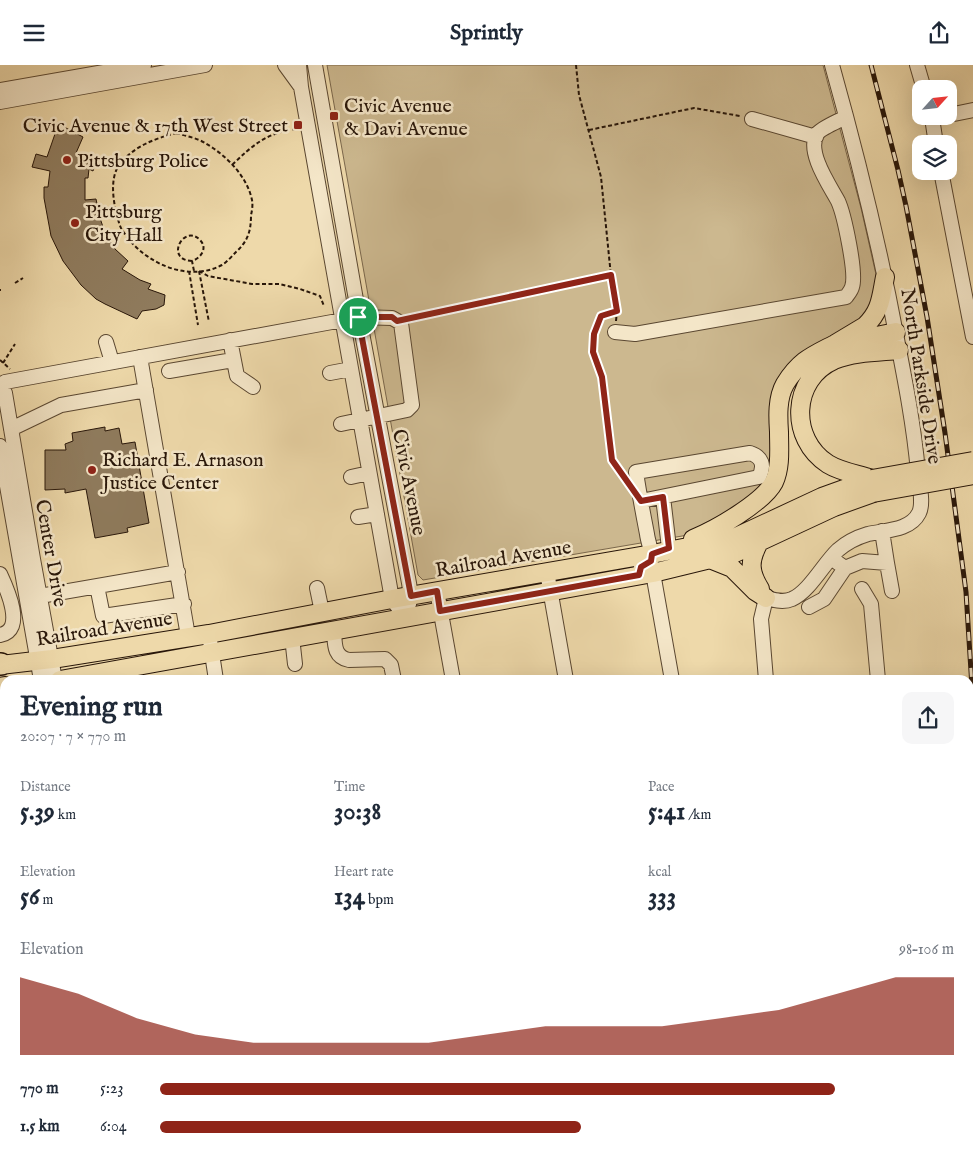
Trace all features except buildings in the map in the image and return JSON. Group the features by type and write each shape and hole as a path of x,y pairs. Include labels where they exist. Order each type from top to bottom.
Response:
{"main road":[{"path":"660,551 715,529 750,507 774,482 778,468 780,400 784,385 807,358 865,326 872,319 879,309 885,277"},
{"path":"833,345 896,331"},
{"path":"872,486 828,464 816,453 804,435 799,411 800,400 809,381 821,369 833,361 844,357 899,350"},
{"name":"Railroad Avenue","path":"0,665 44,660 209,634 392,599 734,538 822,497 973,461"},
{"name":"Railroad Avenue","path":"88,675 646,574 712,560 735,553 759,542 834,507 872,486 973,475"},
{"path":"759,542 754,551 752,570 754,579 766,598"},
{"path":"712,560 732,568 755,591 766,598"}],"street":[{"path":"128,73 144,65"},
{"path":"0,102 28,91 128,73 206,65"},
{"path":"285,65 301,87"},
{"name":"Civic Avenue","path":"299,65 301,87 392,599 405,617"},
{"name":"Civic Avenue","path":"315,65 358,317 411,596 405,617"},
{"name":"North Parkside Drive","path":"766,598 777,601 792,599 802,593 840,549 866,535 903,527 911,522 919,513 921,507 916,449 896,331 885,277 832,65"},
{"path":"917,65 921,80"},
{"path":"0,90 28,91"},
{"path":"958,113 973,110"},
{"path":"615,332 636,334 846,297 852,287 853,274 849,245 839,203 826,180 815,153 818,132 846,117"},
{"path":"752,119 816,137"},
{"path":"943,180 973,337"},
{"path":"10,494 12,429 5,393 0,385 6,382 358,317 392,317 401,323 412,405 407,410 341,424"},
{"path":"230,340 237,376 253,387"},
{"path":"106,342 112,362"},
{"path":"140,357 188,636"},
{"path":"169,371 233,360"},
{"path":"330,373 351,369"},
{"path":"12,429 61,405 146,390"},
{"path":"0,446 10,494"},
{"path":"641,501 759,477 763,471 763,464 758,456 750,453 636,472 641,501 660,551"},
{"path":"351,477 369,473"},
{"name":"Center Drive","path":"10,494 40,596 44,660 42,675"},
{"name":"Center Drive","path":"10,494 44,660 52,675"},
{"path":"663,497 660,551 651,561 641,567 646,574 671,675"},
{"path":"358,517 377,514"},
{"path":"882,531 892,591"},
{"path":"831,558 845,568"},
{"path":"809,607 824,599 845,568 862,561 887,563"},
{"path":"40,596 178,572"},
{"path":"547,572 565,675"},
{"path":"0,574 9,594 14,623 14,636 12,640 0,643"},
{"path":"97,586 103,616 184,604"},
{"path":"317,588 322,613"},
{"path":"862,589 871,604 878,675"},
{"path":"437,591 452,675"},
{"path":"766,598 761,619 766,675"},
{"path":"0,635 4,635 10,630 14,623"},
{"path":"334,630 338,655 350,660 385,659 391,665 393,675"},
{"path":"209,634 215,675"},
{"path":"292,637 295,664"}],"path":[{"path":"576,65 579,95 602,177 611,275 617,311 601,316 594,334 593,352 602,377 612,460 624,476"},
{"path":"589,130 694,108 752,119"},
{"path":"232,165 263,139 285,131 308,127"},
{"path":"176,133 204,142 221,153 232,165 242,175 252,200 251,232 241,248 223,265 199,271 170,269 150,260 133,245 120,227 112,194 114,178 122,161 147,142 176,133"},
{"path":"195,236 201,242 203,250 200,257 192,261 181,257 178,249 183,238 195,236"},
{"path":"192,261 194,271"},
{"path":"189,271 198,325"},
{"path":"199,271 208,276 252,284 279,283 320,296 324,306"},
{"path":"199,271 209,323"},
{"path":"397,321 611,275"},
{"path":"14,283 23,278"},
{"path":"10,373 8,367 1,361 15,344"}],"shaded area":[{"path":"327,65 823,65 861,208 877,279 876,300 863,319 803,356 774,429 769,475 758,491 720,518 688,535 423,580 418,575"}],"railway":[{"path":"871,65 898,170 927,317 945,433 966,592 971,675"}],"place":[{"name":"Civic Avenue & Davi Avenue","path":"334,116"},
{"name":"Civic Avenue & 17th West Street","path":"298,125"},
{"name":"Pittsburg Police","path":"67,160"},
{"name":"Pittsburg City Hall","path":"75,223"},
{"name":"Richard E. Arnason Justice Center","path":"92,470"}],"route":[{"path":"611,275 617,311 601,316 594,334 593,352 602,377 612,460 641,501 663,497 669,548 652,554 650,563 641,567 639,575 440,611 437,591 411,596 358,317 392,317 397,321 611,275"}]}
